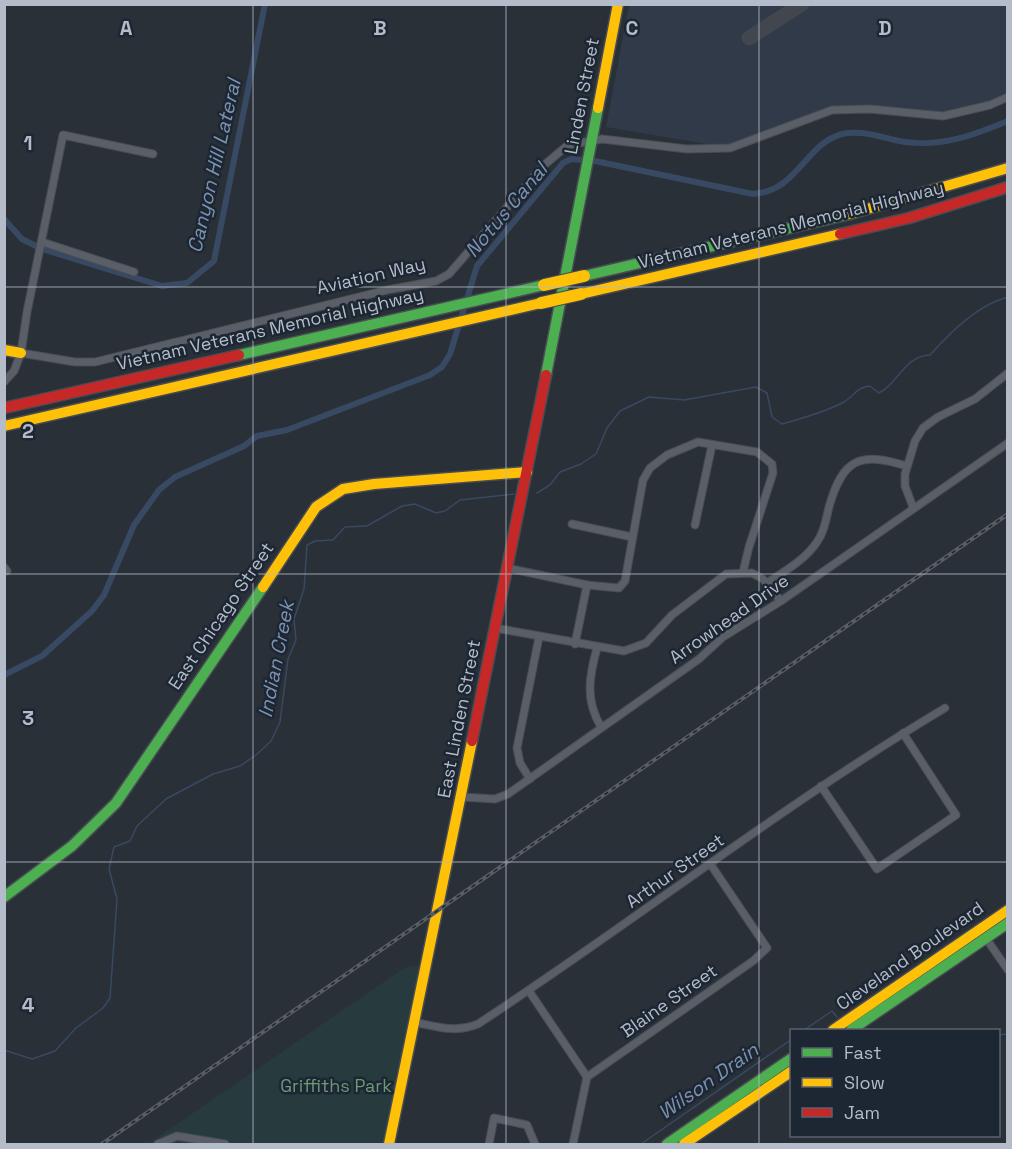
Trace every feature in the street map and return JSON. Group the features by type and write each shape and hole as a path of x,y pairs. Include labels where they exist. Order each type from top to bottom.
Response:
{"main road":[{"name":"Linden Street","path":"561,301 618,4"},
{"name":"Vietnam Veterans Memorial Highway","path":"4,408 888,205 1008,168"},
{"name":"Vietnam Veterans Memorial Highway","path":"4,426 909,218 1008,187"},
{"name":"East Linden Street","path":"389,1144 462,797 561,301"},
{"name":"Aviation Way","path":"4,350 21,353"},
{"name":"East Chicago Street","path":"4,897 71,849 110,813 317,506 328,497 343,489 374,484 527,472"},
{"name":"Cleveland Boulevard","path":"852,1029 983,934 1008,910"},
{"name":"Cleveland Boulevard","path":"836,1029 983,934 1008,923"},
{"path":"667,1144 790,1059"},
{"path":"684,1144 790,1072"}],"street":[{"name":"Aviation Way","path":"21,353 75,362 95,362 387,290 436,281 449,274 551,157 568,145 602,139 687,149 730,148 832,110 870,109 943,116 990,105 1008,97"},
{"path":"4,382 14,371 21,353 63,135 153,154"},
{"path":"42,242 134,272"},
{"path":"913,507 905,486 907,466 915,441 923,428 938,417 975,399 1008,373"},
{"path":"507,568 588,585 618,588 625,581 643,480 650,468 683,446 698,442 757,452 772,464 771,481 748,547 743,572"},
{"name":"Arrowhead Drive","path":"462,797 495,799 508,794 699,659 723,637 781,601 1008,443"},
{"path":"695,525 712,445"},
{"path":"767,583 806,556 818,541 836,489 854,463 864,458 875,458 907,466"},
{"path":"572,524 632,537"},
{"path":"495,628 624,651 646,643 672,615 726,574 752,573 767,583 781,601"},
{"path":"575,644 588,585"},
{"path":"530,779 520,764 518,748 539,637"},
{"path":"597,648 589,697 592,712 601,727"},
{"name":"Arthur Street","path":"414,1022 450,1030 463,1030 478,1024 711,865 821,786 945,708"},
{"path":"821,786 877,869 956,814 903,733"},
{"name":"Blaine Street","path":"587,1077 753,961 767,948 711,865"},
{"path":"983,934 1008,970"},
{"path":"529,991 587,1077 573,1144"},
{"path":"489,1144 494,1118 527,1125 535,1144"},
{"path":"158,1144 177,1136 225,1144"}],"shaded area":[{"path":"629,5 1007,5 1007,97 958,113 832,110 730,148 606,127"}],"green space":[{"name":"Griffiths Park","path":"421,967 384,1144 148,1144 404,968"}],"waterway":[{"name":"Canyon Hill Lateral","path":"42,249 162,286 187,283 214,261 265,4"},
{"name":"Notus Canal","path":"4,675 42,656 92,611 104,595 134,525 159,490 175,477 244,446 257,436 287,430 430,375 442,367 450,354 477,266 563,163 571,159 595,161 753,194 781,185 819,147 829,139 842,134 858,133 905,142 932,143 970,135 1008,121"},
{"name":"Canyon Hill Lateral","path":"4,219 22,239 38,247"},
{"name":"Indian Creek","path":"537,493 550,485 560,472 581,464 596,454 607,428 620,411 649,397 684,400 756,387 767,393 772,417 782,424 835,407 865,387 870,386 879,393 886,389 914,360 930,355 975,313 1008,297"},
{"name":"Indian Creek","path":"4,1050 32,1059 55,1051 76,1028 103,1008 110,998 117,899 109,869 114,847 130,841 137,826 166,799 213,774 240,766 271,741 280,722 288,659 296,640 294,619 304,589 307,545 315,541 333,540 345,527 367,526 402,506 415,504 436,513 445,511 460,500 514,494"},
{"name":"Wilson Drain","path":"805,1029 832,1011 837,1017"},
{"name":"Wilson Drain","path":"1000,1035 1008,1034"},
{"name":"Wilson Drain","path":"641,1144 790,1040"}],"taxiway":[{"path":"749,38 802,4"}],"railway":[{"path":"102,1144 1008,514"}],"traffic: fast":[{"path":"546,375 598,108"},
{"path":"584,276 850,214"},
{"path":"239,355 544,285"},
{"path":"4,897 72,846 116,803 263,587"},
{"path":"852,1029 1008,923"},
{"path":"667,1144 790,1059"}],"traffic: slow":[{"path":"598,108 618,4"},
{"path":"850,214 1008,168"},
{"path":"581,294 840,234"},
{"path":"544,285 584,276"},
{"path":"541,303 581,294"},
{"path":"4,426 541,303"},
{"path":"4,350 21,353"},
{"path":"263,587 316,507 343,489 374,484 527,472"},
{"path":"389,1144 472,741"},
{"path":"834,1029 1008,910"},
{"path":"684,1144 790,1072"}],"traffic: jam":[{"path":"840,234 909,218 1008,187"},
{"path":"4,408 239,355"},
{"path":"472,741 546,375"}]}
